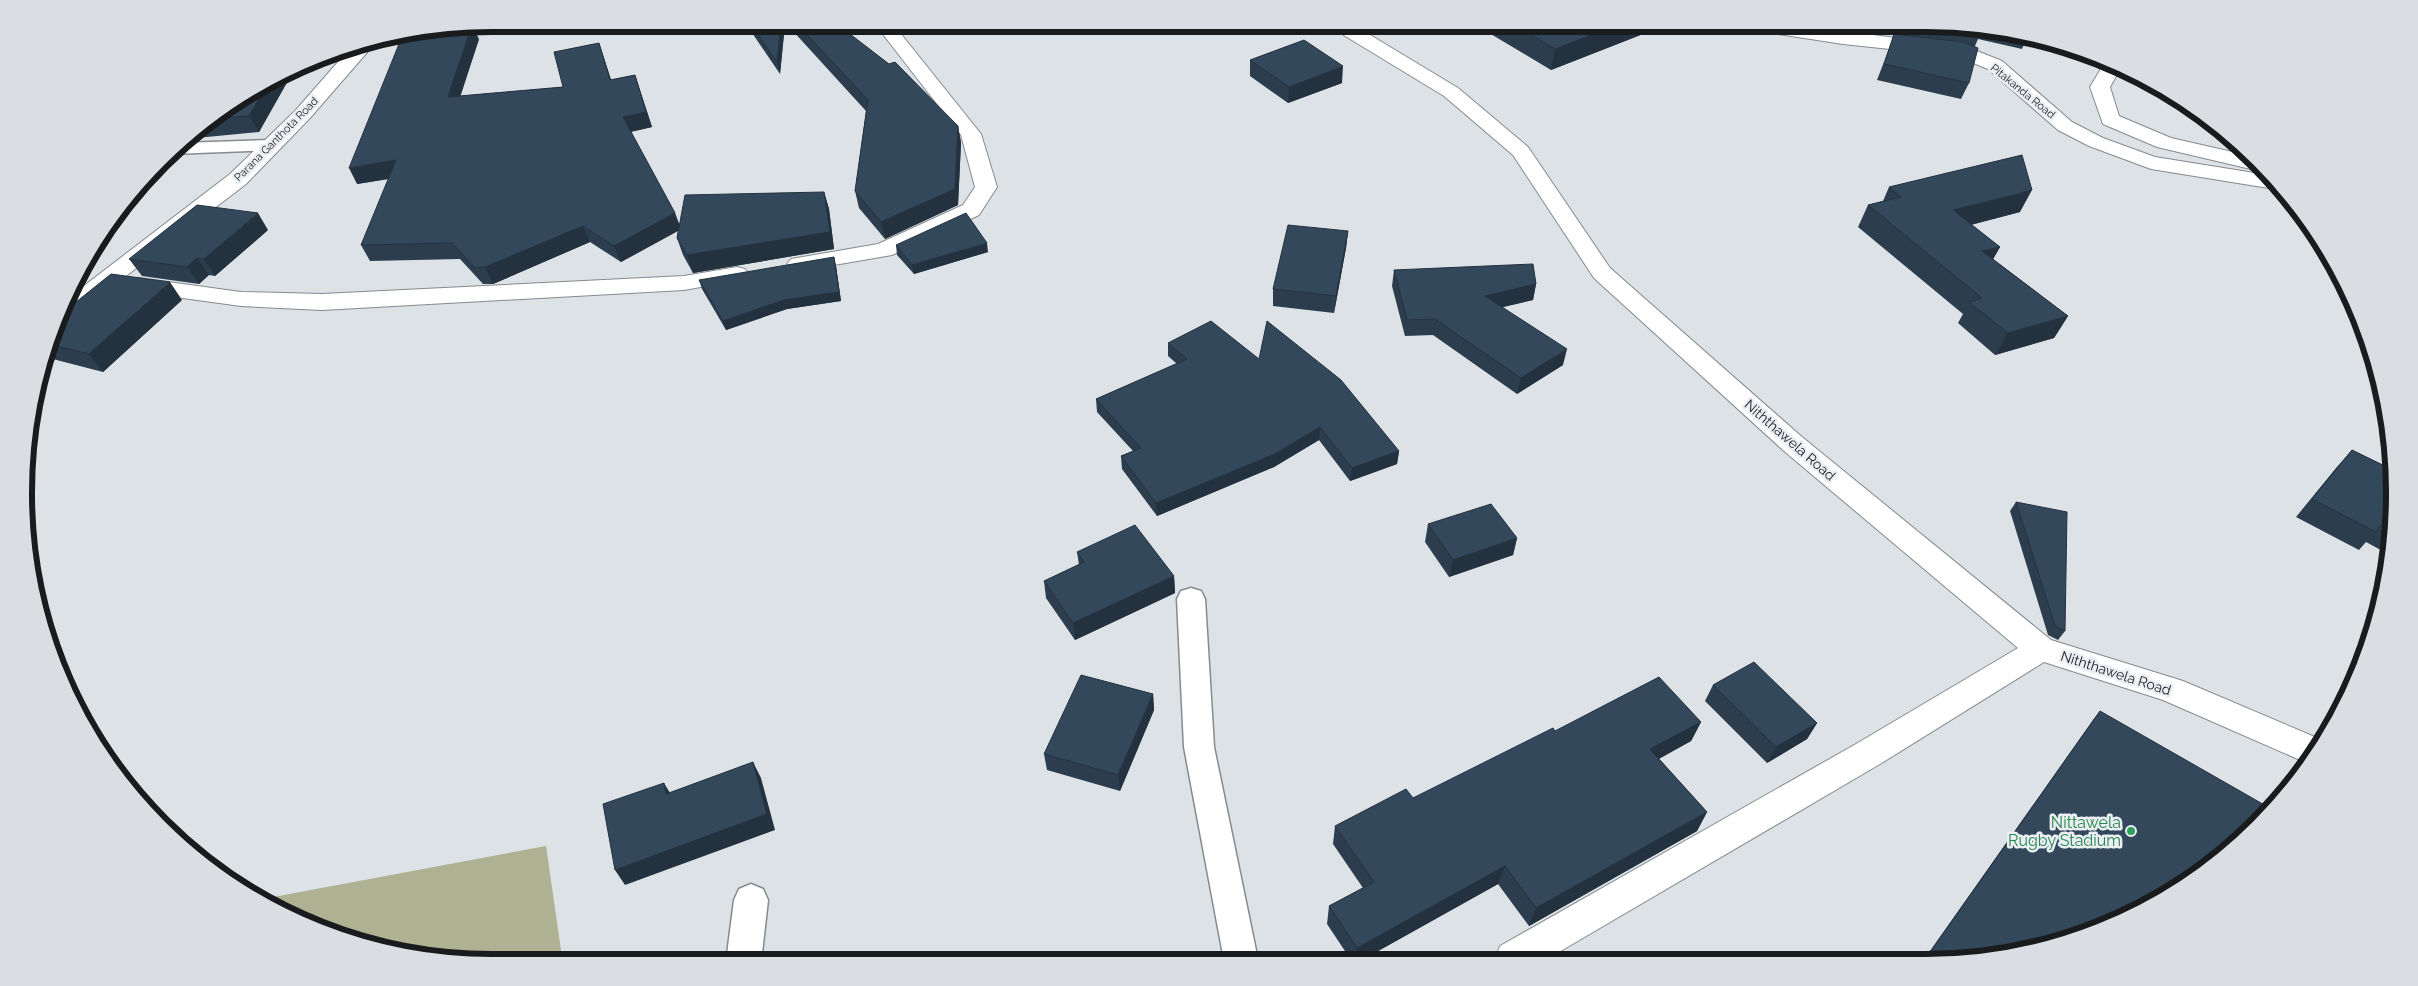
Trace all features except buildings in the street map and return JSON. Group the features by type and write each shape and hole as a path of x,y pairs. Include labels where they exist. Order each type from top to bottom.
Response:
{"street":[{"path":"106,280 241,299 322,302 684,283 884,250 971,210 986,187 971,134 890,32"},
{"name":"Niththawela Road","path":"1352,32 1451,92 1521,151 1602,273 1792,444 2041,649 2172,690 2308,749"},
{"name":"Pitakanda Road","path":"1808,32 1960,52 1995,65 2065,126 2096,142 2151,163 2264,181"},
{"name":"Parana Ganthota Road","path":"73,306 238,179 302,114 355,54"},
{"path":"2109,71 2100,87 2110,120 2164,143 2245,161"},
{"path":"1523,954 1868,754 2041,649"}],"lane":[{"path":"187,149 270,146"},
{"path":"1191,598 1199,747 1240,954"},
{"path":"744,954 751,900"}],"green space":[{"path":"546,846 562,954 463,953 403,945 345,929 273,897"}],"place":[{"name":"Nittawela Rugby Stadium","path":"2131,831"}]}
